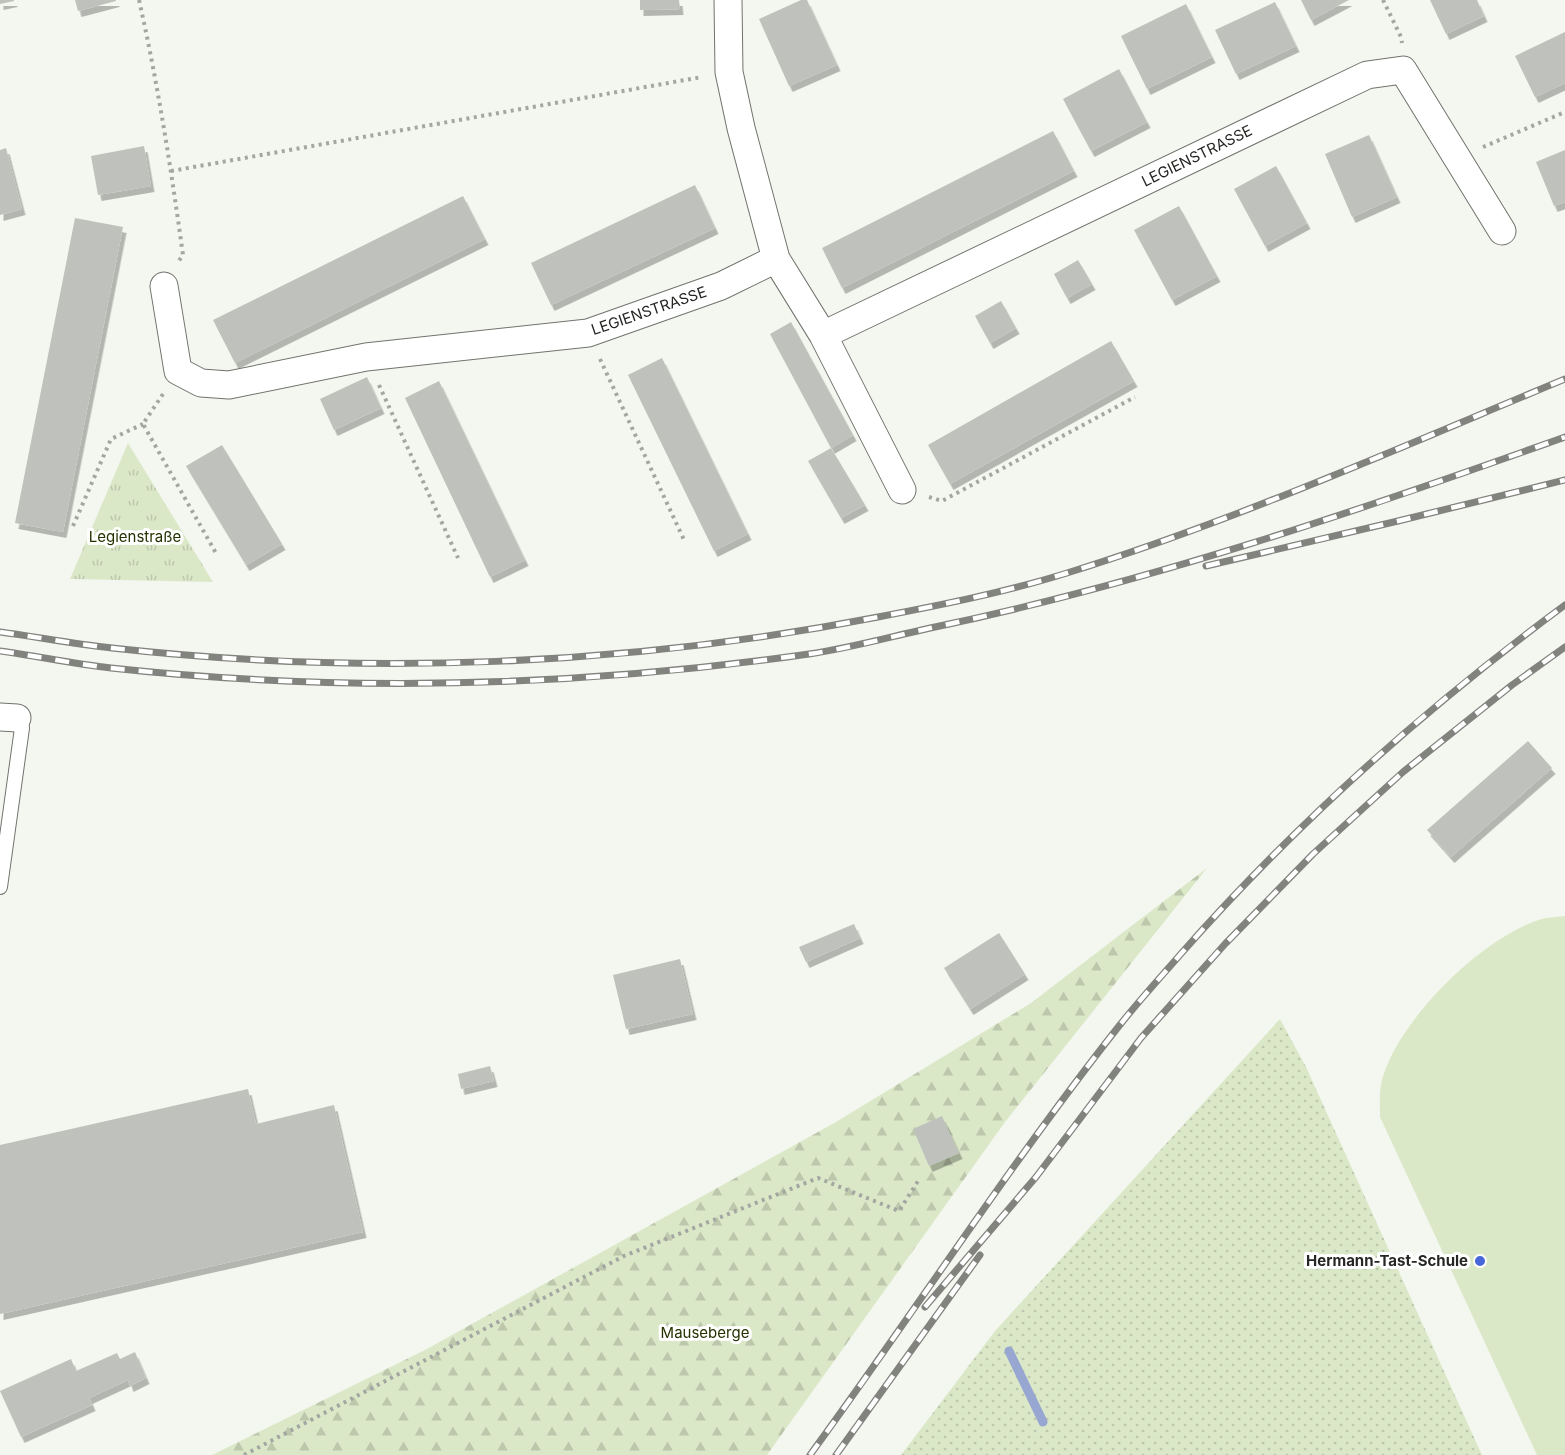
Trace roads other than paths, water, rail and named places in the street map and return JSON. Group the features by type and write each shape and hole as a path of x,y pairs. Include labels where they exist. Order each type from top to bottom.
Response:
{"street":[{"path":"728,0 729,72 741,128 776,259 823,335 902,490"},
{"name":"LEGIENSTRASSE","path":"823,335 1368,75 1403,70 1502,231"},
{"name":"LEGIENSTRASSE","path":"164,286 178,371 201,383 230,385 366,357 588,333 721,286 776,259"}],"lane":[{"path":"0,887 22,728 21,722 8,718"}],"waterway":[{"path":"1009,1351 1043,1422"}],"railway":[{"path":"0,632 98,646 208,657 304,662 400,663 592,656 783,634 949,603 1067,573 1256,506 1565,379"},
{"path":"0,651 97,666 198,676 373,683 548,680 635,674 809,654 1015,609 1174,567 1331,518 1565,437"},
{"path":"1206,566 1565,480"},
{"path":"810,1455 1039,1131 1119,1026 1179,956 1268,860 1363,770 1462,685 1565,605"},
{"path":"925,1307 1036,1177 1141,1038 1225,944 1313,854 1403,772 1512,685 1565,647"},
{"path":"836,1455 980,1255"}],"place":[{"name":"Hermann-Tast-Schule","path":"1480,1261"}],"park label":[{"name":"Legienstraße","path":"135,537"},
{"name":"Mauseberge","path":"705,1333"}]}
